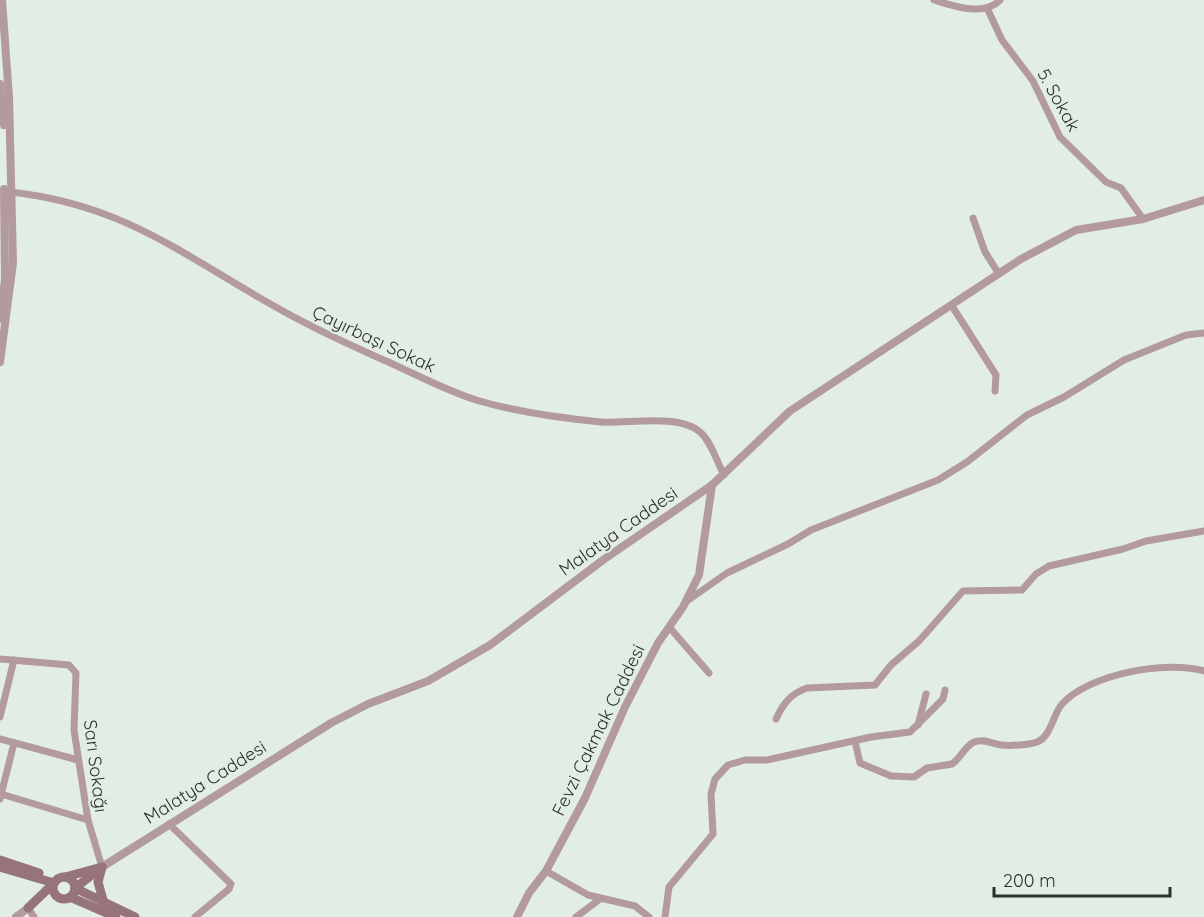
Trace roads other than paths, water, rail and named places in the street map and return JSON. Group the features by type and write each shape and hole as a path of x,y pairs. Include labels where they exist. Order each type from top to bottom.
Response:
{"main road":[{"path":"0,861 59,879"},
{"path":"0,867 42,879 73,881 72,892"},
{"path":"28,908 59,879 102,867"},
{"path":"59,879 53,890 57,896 63,898 102,867"},
{"path":"102,867 98,882 103,900"},
{"path":"42,879 45,892"},
{"path":"72,892 103,900 135,917"},
{"path":"72,892 116,917"},
{"path":"28,908 57,896"}],"street":[{"path":"0,362 13,263 9,97 3,0"},
{"path":"934,0 952,5 987,8 1000,0"},
{"name":"5. Sokak","path":"987,8 1002,40 1033,81 1060,137 1106,182 1121,188 1143,219"},
{"path":"0,84 4,116 5,245 5,280 0,319"},
{"name":"Çayırbaşı Sokak","path":"10,192 66,200 125,221 167,242 302,322 444,388 475,399 564,418 603,422 652,421 691,427 702,435 724,475"},
{"name":"Malatya Caddesi","path":"102,867 332,723 368,704 428,681 490,645 610,555 724,475 790,411 999,274 1068,232 1143,219 1204,200"},
{"path":"973,218 985,252 999,274"},
{"path":"952,306 996,375 995,391"},
{"path":"687,601 727,573 788,544 811,530 917,489 951,473 1027,415 1064,397 1124,360 1186,335 1204,333"},
{"name":"Fevzi Çakmak Caddesi","path":"517,917 529,893 546,871 597,774 625,707 658,643 687,601 699,575 712,484"},
{"path":"776,720 783,704 797,691 807,688 872,686 881,681 891,665 919,641 963,591 1022,590 1036,574 1049,566 1110,553 1146,541 1204,531"},
{"path":"670,628 709,673"},
{"name":"Sarı Sokağı","path":"0,659 69,665 76,673 74,730 78,760 88,820 102,867"},
{"path":"0,717 14,660"},
{"path":"855,741 859,760 864,766 906,779 914,777 927,768 952,764 970,744 981,740 1004,746 1036,742 1046,734 1062,704 1083,687 1103,679 1117,674 1153,670 1196,669 1204,671"},
{"path":"664,917 669,887 713,834 711,794 715,779 728,765 745,760 766,760 797,752 910,732 918,727 943,699 945,690"},
{"path":"918,727 926,694"},
{"path":"0,738 78,760"},
{"path":"14,743 1,796 88,820"},
{"path":"169,824 231,884 229,889 195,917"},
{"path":"546,871 588,895 635,906 649,917"},
{"path":"576,917 600,899"},
{"path":"16,917 28,908 34,917"}]}
